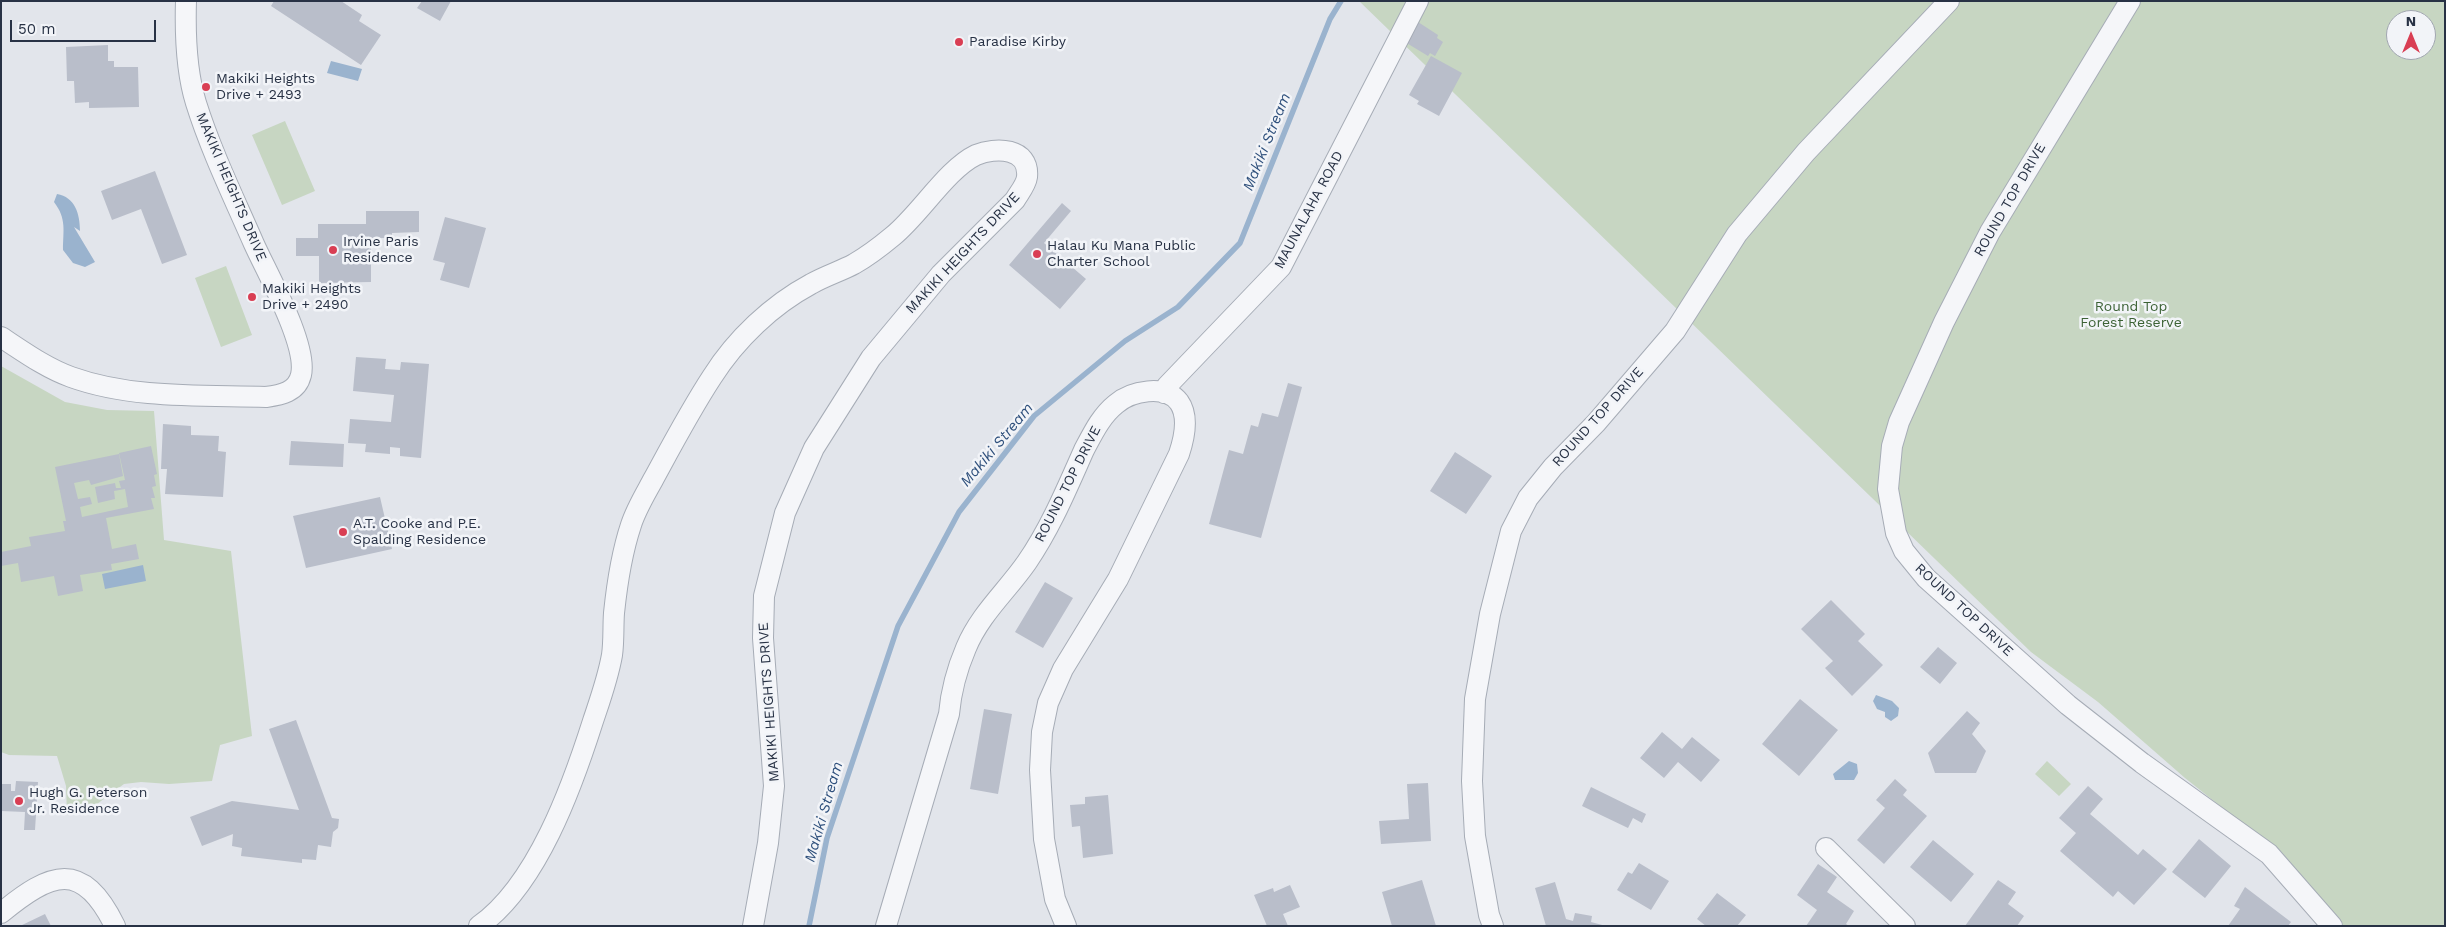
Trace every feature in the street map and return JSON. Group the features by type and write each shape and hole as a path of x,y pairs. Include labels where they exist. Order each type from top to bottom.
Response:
{"street":[{"name":"MAKIKI HEIGHTS DRIVE","path":"1,337 39,362 69,376 96,385 146,392 266,397 284,395 296,386 301,375 302,363 290,322 255,245 196,102 187,50 186,1"},
{"name":"MAUNALAHA ROAD","path":"1164,393 1168,386 1282,267 1418,1"},
{"name":"ROUND TOP DRIVE","path":"1493,926 1488,915 1475,836 1472,781 1475,699 1492,605 1511,531 1528,498 1553,467 1596,423 1675,331 1737,234 1806,152 1948,1"},
{"name":"ROUND TOP DRIVE","path":"2130,1 1990,232 1944,322 1899,422 1892,446 1888,489 1896,533 1904,551 1926,578 2068,705 2142,763 2269,854 2332,926"},
{"name":"MAKIKI HEIGHTS DRIVE","path":"479,926 490,918 506,901 529,869 544,844 577,769 602,695 612,658 614,612 632,523 668,451 713,375 738,342 768,314 812,284 855,263 894,236 912,220 963,164 975,156 992,150 1009,149 1022,159 1027,169 1027,178 1024,186 1015,200 941,274 871,358 814,448 785,513 764,596 763,638 774,786 768,843 753,926"},
{"name":"ROUND TOP DRIVE","path":"886,926 949,714 951,694 957,674 976,627 990,606 1026,563 1044,535 1096,425 1116,404 1131,394 1164,393"},
{"path":"1066,926 1055,899 1044,838 1040,770 1042,732 1048,703 1063,669 1118,579 1179,454 1183,441 1184,416 1179,402 1164,393"},
{"path":"1826,848 1905,926"},
{"path":"1,913 43,882 69,878 86,886 96,896 115,926"}],"green space":[{"name":"Round Top Forest Reserve","path":"1359,1 2445,1 2445,926 2341,926 2275,850 2185,778 2098,702 2031,652"},
{"path":"285,121 315,191 282,205 252,135"},
{"path":"226,266 252,335 221,347 195,278"},
{"path":"1,366 65,402 107,410 154,411 164,540 231,551 252,736 220,745 212,781 169,784 141,782 124,784 97,804 67,815 66,786 57,756 9,755 1,752"},
{"path":"2047,761 2071,784 2059,796 2035,774"}],"water":[{"path":"331,61 362,69 358,81 327,73"},
{"path":"57,194 68,199 75,207 79,218 80,231 74,227 95,262 85,267 73,263 63,250 63,220 54,202"},
{"path":"143,565 146,581 105,589 102,574"},
{"path":"1876,695 1892,701 1899,708 1898,716 1891,721 1885,717 1885,712 1877,709 1873,701"},
{"path":"1849,761 1857,764 1858,773 1854,780 1835,780 1833,774"}],"building":[{"path":"274,1 341,1 362,15 359,21 381,35 361,65 271,6"},
{"path":"422,1 451,1 440,21 417,8"},
{"path":"1418,22 1438,35 1437,38 1443,42 1435,56 1430,53 1428,56 1405,42"},
{"path":"108,45 108,61 114,61 114,67 138,67 139,107 89,108 89,102 75,103 74,81 67,81 66,47"},
{"path":"1431,56 1462,73 1439,116 1417,104 1419,101 1409,95"},
{"path":"155,171 187,255 162,264 141,209 112,220 101,191"},
{"name":"Halau Ku Mana Public Charter School","path":"1062,203 1071,211 1044,243 1086,279 1060,309 1009,265"},
{"name":"Irvine Paris Residence","path":"366,211 419,211 419,232 392,233 392,238 380,238 380,244 371,244 371,282 319,283 319,256 296,256 296,238 318,238 318,224 366,224"},
{"path":"445,217 486,228 469,288 440,280 445,263 433,260"},
{"path":"356,357 386,359 385,369 400,370 401,362 429,364 421,458 400,456 400,448 390,447 390,454 365,452 366,444 348,443 350,419 391,422 394,395 353,391"},
{"path":"1288,383 1302,387 1261,538 1209,524 1229,450 1243,454 1251,425 1258,427 1262,413 1278,417"},
{"path":"163,424 191,426 191,435 219,436 218,451 226,452 223,497 165,494 167,469 161,469"},
{"path":"291,441 344,444 343,467 289,465"},
{"path":"151,446 157,474 154,475 156,486 152,487 155,498 151,498 154,509 106,518 112,549 136,544 139,559 111,564 112,570 80,575 83,591 58,596 54,576 21,582 18,563 1,566 1,552 31,546 29,537 65,531 63,521 66,521 55,467 119,454 123,476 91,485 89,480 74,483 78,499 90,497 92,504 80,507 82,517 128,507 125,489 114,491 115,499 98,503 95,487 115,483 116,488 121,488 119,481 125,480 119,453"},
{"path":"1455,452 1492,476 1466,514 1430,491"},
{"name":"A.T. Cooke and P.E. Spalding Residence","path":"380,497 392,549 306,568 293,516"},
{"path":"1045,582 1073,598 1043,648 1015,632"},
{"path":"1831,600 1865,634 1858,641 1883,665 1852,696 1825,668 1833,661 1801,629"},
{"path":"1938,647 1957,663 1940,684 1920,667"},
{"path":"1800,699 1838,730 1799,776 1762,744"},
{"path":"984,709 1012,714 998,794 970,789"},
{"path":"1967,711 1980,723 1972,734 1986,751 1976,773 1935,773 1928,753"},
{"path":"296,720 332,818 339,819 338,828 333,832 331,847 318,845 316,860 302,859 302,863 241,856 242,848 232,846 233,834 202,846 190,817 232,801 299,810 269,729"},
{"path":"1662,732 1682,749 1692,737 1720,760 1701,782 1678,762 1664,778 1640,758"},
{"path":"1895,779 1907,790 1903,795 1927,816 1884,864 1857,840 1885,808 1876,800"},
{"name":"Hugh G. Peterson Jr. Residence","path":"16,781 38,782 35,830 24,830 25,812 1,811 1,784 11,784 11,791 15,791"},
{"path":"1428,783 1431,841 1381,844 1379,821 1409,819 1407,784"},
{"path":"2088,786 2103,799 2090,814 2138,855 2143,849 2167,869 2134,905 2118,891 2113,897 2060,851 2076,833 2059,818"},
{"path":"1591,787 1646,814 1642,823 1633,818 1628,828 1582,806"},
{"path":"1108,795 1113,854 1083,858 1080,826 1072,827 1070,805 1085,804 1085,797"},
{"path":"2199,839 2231,866 2205,898 2172,872"},
{"path":"1933,840 1974,874 1951,902 1910,867"},
{"path":"1639,863 1669,881 1651,910 1617,890 1628,872 1632,874"},
{"path":"1818,864 1837,877 1827,892 1854,911 1846,924 1849,926 1806,926 1817,910 1797,895"},
{"path":"1422,880 1436,926 1392,926 1382,892"},
{"path":"1998,880 2016,892 2008,904 2024,916 2017,926 1965,926"},
{"path":"1555,882 1566,919 1573,921 1575,913 1592,916 1591,922 1606,926 1546,926 1535,888"},
{"path":"1290,885 1300,907 1283,914 1288,926 1267,926 1254,895 1273,888 1274,892"},
{"path":"2245,887 2291,922 2288,926 2228,926 2240,909 2234,906"},
{"path":"1717,893 1746,915 1737,926 1706,926 1697,919"},
{"path":"45,914 51,926 20,926"}],"waterway":[{"name":"Makiki Stream","path":"809,926 827,838 898,626 959,512 1034,416 1125,341 1178,307 1240,243 1330,19 1341,1"}],"place":[{"name":"Paradise Kirby","path":"959,42"},
{"name":"Makiki Heights Drive + 2493","path":"206,87"},
{"name":"Irvine Paris Residence","path":"333,250"},
{"name":"Halau Ku Mana Public Charter School","path":"1037,254"},
{"name":"Makiki Heights Drive + 2490","path":"252,297"},
{"name":"A.T. Cooke and P.E. Spalding Residence","path":"343,532"},
{"name":"Hugh G. Peterson Jr. Residence","path":"19,801"}]}
